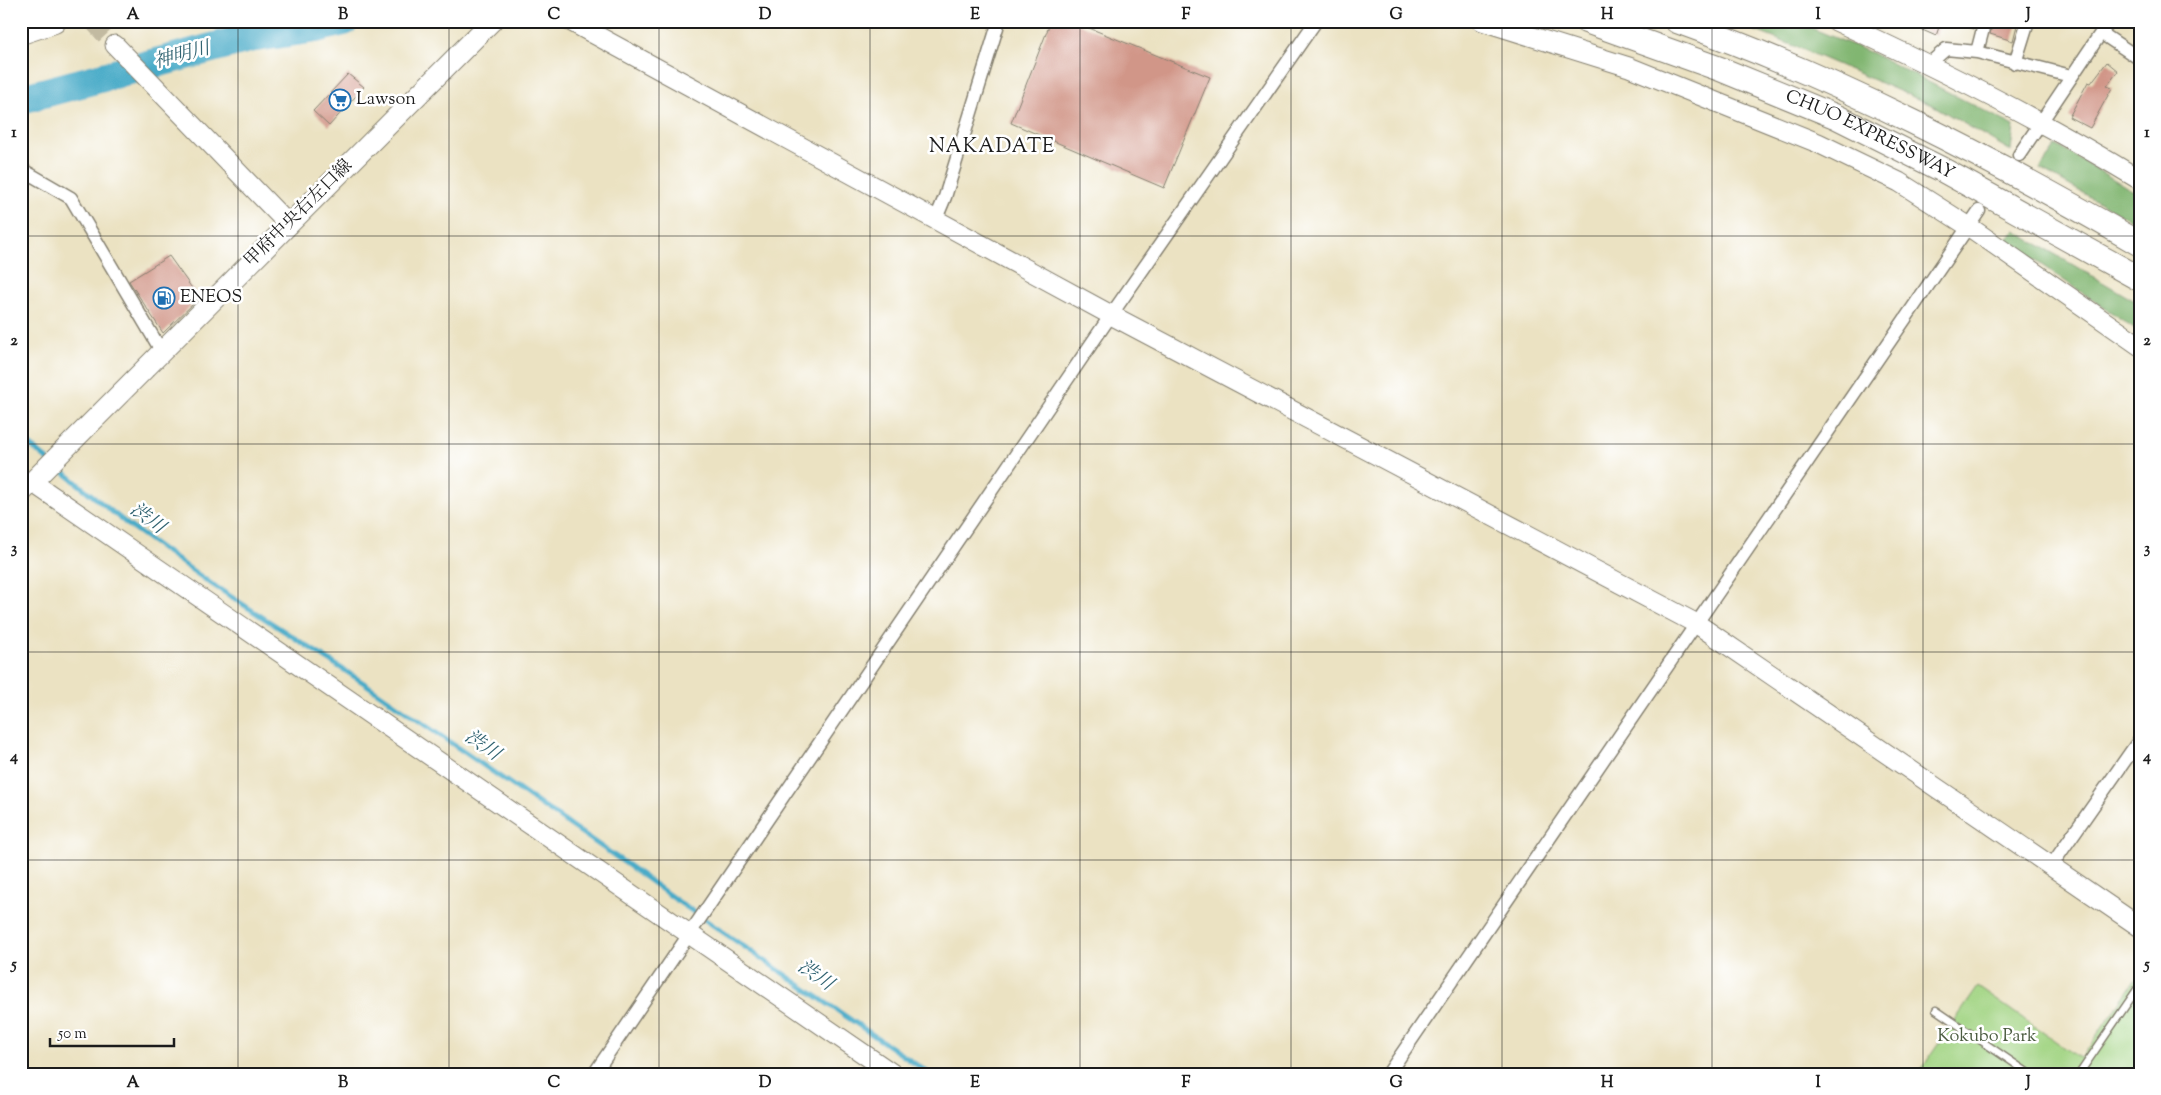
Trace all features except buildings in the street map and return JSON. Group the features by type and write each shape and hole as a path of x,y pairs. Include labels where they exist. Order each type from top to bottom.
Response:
{"highway":[{"path":"21,32 54,21"},
{"name":"CHUO EXPRESSWAY","path":"1586,21 1720,69 1837,118 1941,169 2140,279"},
{"name":"CHUO EXPRESSWAY","path":"1678,21 1725,38 1848,90 2030,183 2140,244"}],"main road":[{"name":"甲府中央右左口線","path":"30,483 492,21"}],"street":[{"path":"570,21 1110,315 1697,624 2140,927"},
{"path":"935,221 945,197 998,21"},
{"path":"594,1074 1110,315 1316,21"},
{"path":"1482,21 1629,66 1818,143 1899,182 1968,226 2140,346"},
{"path":"1836,21 1929,64 2104,158 2140,180"},
{"path":"1977,52 1985,21"},
{"path":"2016,63 2028,21"},
{"path":"2018,155 2109,21"},
{"path":"2101,33 2140,59"},
{"path":"115,44 288,225"},
{"path":"1929,64 1946,49 1977,52 2071,76"},
{"path":"21,169 71,198 162,352"},
{"path":"1388,1074 1979,211"},
{"path":"30,483 692,930 893,1074"},
{"path":"2051,866 2140,739"}],"lane":[{"path":"2079,1074 2140,985"},
{"path":"1936,1010 2030,1074"}],"green space":[{"path":"1730,21 1794,21 1872,53 2014,126 2011,151 1934,106 1797,47"},
{"path":"2056,145 2140,195 2140,225 2040,169"},
{"path":"2015,231 2140,304 2140,332 2005,240"},
{"name":"Kokubo Park","path":"2140,973 2140,1066 2135,1074 1918,1074 1978,987 2081,1059"}],"waterway":[{"name":"神明川","path":"21,99 249,38 316,28 344,21"},
{"name":"渋川","path":"21,438 48,460"},
{"name":"渋川","path":"55,465 127,524 210,583 364,683 930,1074"}],"tunnel":[{"path":"93,21 115,45"}],"place":[{"name":"Lawson","path":"340,100"},
{"name":"ENEOS","path":"164,298"}],"district":[{"name":"NAKADATE","path":"992,147"}]}
